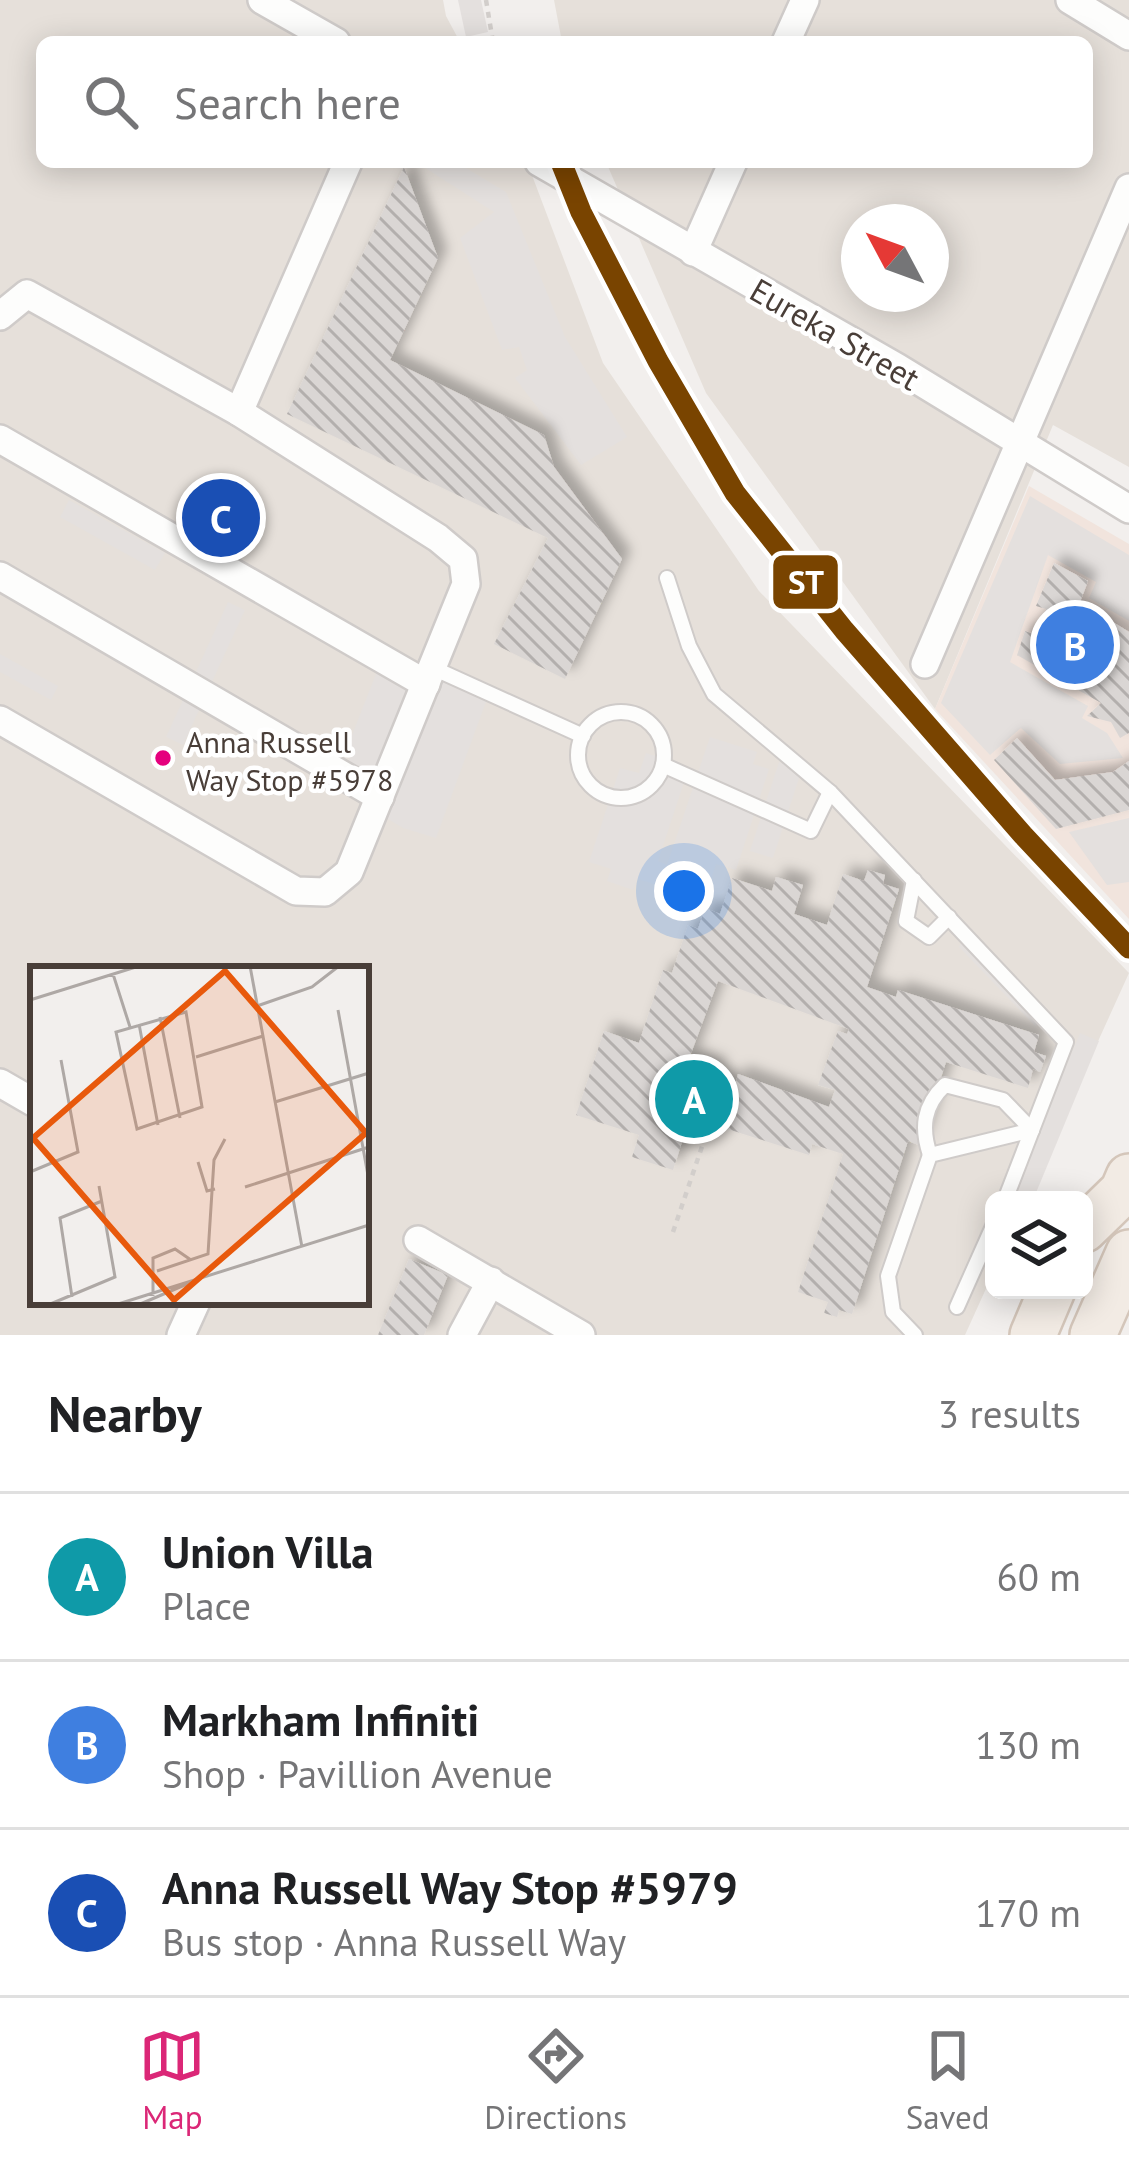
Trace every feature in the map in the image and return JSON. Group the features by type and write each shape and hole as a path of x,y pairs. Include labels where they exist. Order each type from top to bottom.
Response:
{"main road":[{"path":"1093,1223 1127,1200"},
{"path":"1093,1335 1129,1253"},
{"path":"1033,1335 1048,1299"}],"street":[{"path":"262,0 326,36"},
{"path":"789,36 805,0"},
{"path":"1070,0 1129,36"},
{"path":"238,412 345,168"},
{"name":"Eureka Street","path":"549,168 898,368 1129,509"},
{"path":"693,252 730,168"},
{"path":"925,664 1129,188"},
{"path":"0,316 27,294 238,412 438,538 463,559 466,584 350,872 325,892 296,890 0,720"},
{"path":"0,439 429,675"},
{"path":"0,576 380,797"},
{"path":"0,1083 30,1100"},
{"path":"418,1240 581,1335"},
{"path":"462,1335 491,1281"},
{"path":"182,1335 195,1305"}],"lane":[{"path":"667,578 689,646 714,694 830,793 1066,1042 1008,1191"},
{"path":"429,675 583,736"},
{"path":"630,713 654,727 661,738 663,765 649,789 637,796 608,796 585,779 579,765 583,736 603,716 630,713"},
{"path":"663,765 811,831 830,793"},
{"path":"914,880 906,921 928,937 949,916"},
{"path":"914,1335 893,1312 888,1276 930,1155 921,1130 933,1097 945,1085 1003,1100 1032,1130"},
{"path":"930,1155 1032,1130"},
{"path":"957,1307 985,1244"}],"path":[{"path":"486,0 493,36"},
{"path":"674,1232 710,1123"}],"shaded area":[{"path":"0,0 443,0 457,36 36,36 36,168 529,168 603,363 759,591 1129,973 1030,1191 985,1191 985,1291 965,1335 0,1335"},
{"path":"458,0 481,0 488,32 466,36"},
{"path":"554,0 1129,0 1129,467 1053,425 935,709 706,393 609,168 1093,168 1093,36 561,36"},
{"path":"425,168 466,168 506,192 565,337 627,437 581,465 515,378 527,370 519,347 502,350 460,238 494,212"},
{"path":"1029,486 1129,544 1129,919 935,709"},
{"path":"1030,496 1129,555 1129,621 1089,598 1096,582 1048,555 1010,662 1088,706 1082,718 1107,733 1123,758 1060,764 1021,728 990,755 941,703"},
{"path":"69,500 165,553 155,570 60,517"},
{"path":"228,602 245,610 183,745 166,737"},
{"path":"387,646 487,699 436,838 403,828 361,803 347,778 352,735"},
{"path":"0,654 58,686 51,700 0,672"},
{"path":"710,737 757,752 753,764 769,769 736,870 716,864 704,900 638,879 633,890 607,881 611,869 589,862 620,768 639,773 646,753 689,767 658,861 667,865"},
{"path":"779,762 802,769 773,858 750,851"},
{"path":"1129,818 1129,882 1107,885 1069,832"},
{"path":"968,929 1043,1006 1036,1027 959,947"},
{"path":"1080,1033 1099,1041 1037,1191 1014,1191"}],"building":[{"path":"404,168 438,258 390,360 544,435 554,467 622,559 565,679 494,644 548,538 287,414"},
{"path":"1054,563 1088,581 1080,602 1129,632 1129,733 1120,738 1111,722 1087,716 1101,703 1017,655 1025,631 1036,635 1046,609 1036,606"},
{"path":"1017,738 1055,780 1113,772 1129,761 1129,810 1056,829 994,760"},
{"path":"868,870 885,875 883,884 899,889 867,987 896,997 898,990 1039,1035 1034,1052 1046,1056 1040,1072 1033,1069 1028,1088 946,1062 919,1145 908,1141 852,1314 839,1310 837,1317 824,1313 828,1302 798,1292 843,1154 812,1144 809,1155 690,1117 673,1170 632,1157 639,1135 576,1115 604,1031 639,1043 663,970 672,973 688,925 698,929 705,908 720,914 732,878 772,891 776,877 803,885 794,914 827,925 843,874 864,881","holes":["718,981 849,1029 847,1034 838,1031 818,1085 835,1090 829,1107 738,1074 736,1082 716,1075 719,1067 690,1056"]},
{"path":"409,1259 448,1275 424,1335 378,1335"}],"transit line":[{"name":"ST","path":"563,168 658,361 735,493 844,630 1129,948"}],"place":[{"name":"Anna Russell Way Stop #5979","path":"221,518"},
{"name":"Markham Infiniti","path":"1075,645"},
{"name":"Anna Russell Way Stop #5978","path":"163,758"},
{"name":"Union Villa","path":"694,1099"}]}
